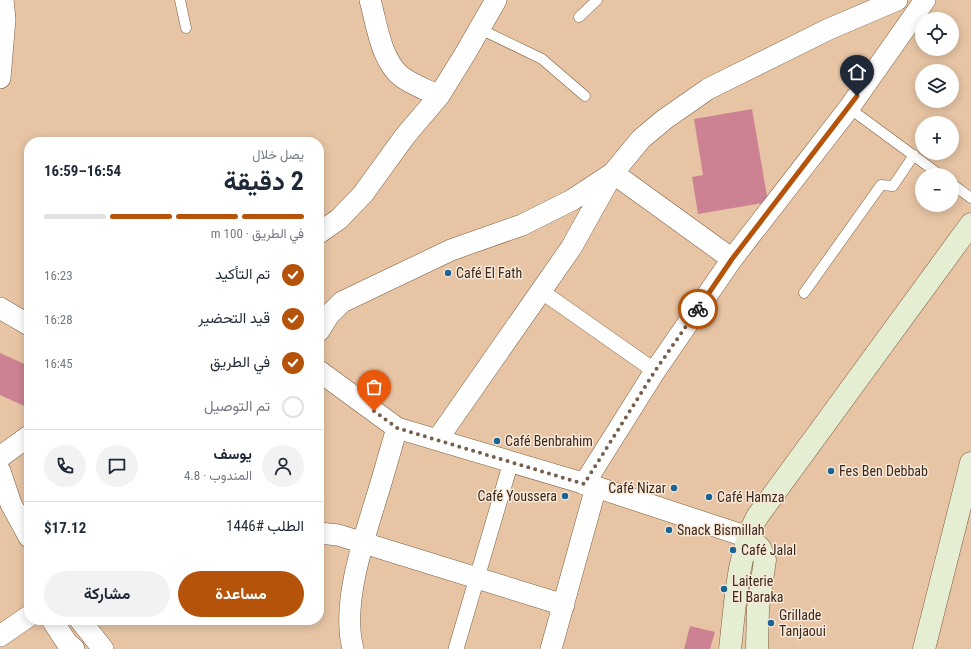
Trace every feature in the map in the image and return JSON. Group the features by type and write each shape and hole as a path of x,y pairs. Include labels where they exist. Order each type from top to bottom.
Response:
{"main road":[{"path":"730,649 738,589 748,537 757,517 971,224"},
{"path":"924,649 971,463"},
{"path":"748,537 760,548 765,560 758,608 757,649"}],"street":[{"path":"0,78 2,25 5,13 3,0"},
{"path":"370,0 387,57 393,69 411,82 439,96"},
{"path":"324,230 339,219 363,194 405,136 439,96 496,0"},
{"path":"437,440 571,248 613,173 641,139 665,119 708,89 874,4 897,0"},
{"path":"551,649 564,605 590,485 655,371 732,259 849,108 925,0"},
{"path":"613,173 732,259"},
{"path":"324,322 329,314 342,302 451,250 522,225 572,200 613,173"},
{"path":"541,291 655,371"},
{"path":"0,308 24,322"},
{"path":"324,375 397,428 590,485 748,537"},
{"path":"353,649 350,624 350,603 363,543 397,428"},
{"path":"0,457 24,440"},
{"path":"456,649 511,462"},
{"path":"0,472 11,504 24,528"},
{"path":"324,534 338,535 564,605"},
{"path":"0,636 24,619"},
{"path":"55,625 67,643 74,649"},
{"path":"84,625 103,649"}],"lane":[{"path":"180,0 186,28"},
{"path":"578,16 597,0"},
{"path":"480,29 518,48 531,52 542,59 586,96"},
{"path":"849,108 931,168"},
{"path":"804,294 881,185 891,187 895,184 914,155"},
{"path":"959,189 971,198"}],"building":[{"path":"752,109 768,202 698,214 692,177 703,175 694,119"},
{"path":"0,353 24,364 24,406 0,395"},
{"path":"690,626 715,632 710,649 684,649"}],"way so far":[{"path":"374,411 397,428 584,484 655,371 698,309"}],"place":[{"name":"Café El Fath","path":"448,273"},
{"name":"Café Benbrahim","path":"497,441"},
{"name":"Fes Ben Debbab","path":"831,471"},
{"name":"Café Nizar","path":"674,488"},
{"name":"Café Youssera","path":"565,496"},
{"name":"Café Hamza","path":"709,497"},
{"name":"Snack Bismillah","path":"669,530"},
{"name":"Café Jalal","path":"733,550"},
{"name":"Laiterie El Baraka","path":"724,589"},
{"name":"Grillade Tanjaoui","path":"771,623"}],"route":[{"path":"698,309 732,259 857,96"}]}
